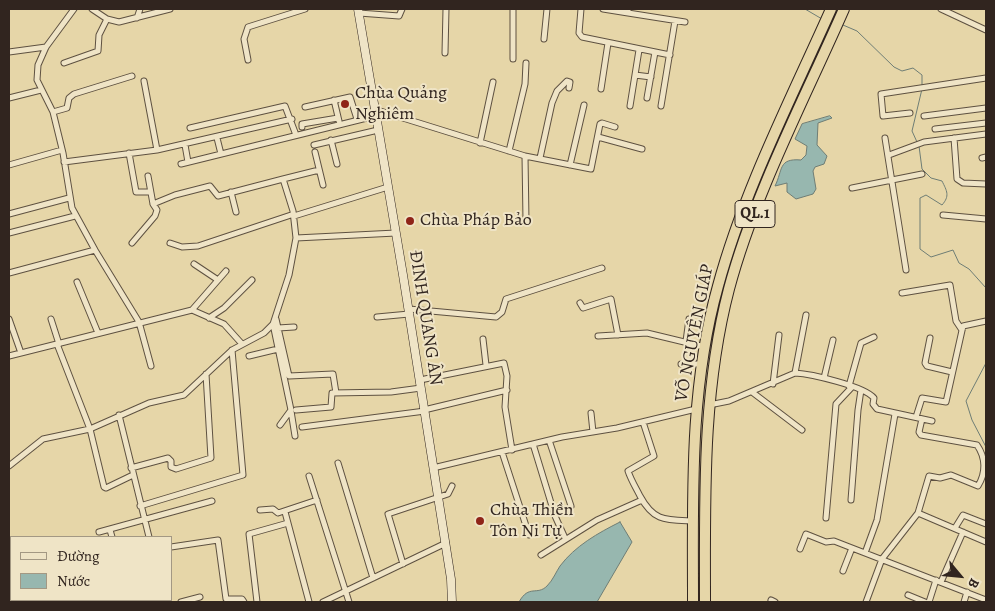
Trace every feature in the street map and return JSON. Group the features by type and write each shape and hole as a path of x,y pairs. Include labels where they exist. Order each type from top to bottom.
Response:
{"highway":[{"name":"VÕ NGUYÊN GIÁP","path":"693,602 696,409 702,364 717,287 737,225 831,9"},
{"name":"VÕ NGUYÊN GIÁP","path":"705,602 706,446 709,405 716,354 729,290 748,230 843,12"}],"street":[{"path":"74,9 46,47 38,65 37,80 53,112 62,150 69,198 75,216 139,322 152,366"},
{"path":"92,9 107,19 119,22 170,9"},
{"path":"138,18 140,9"},
{"path":"248,60 244,39 248,26 305,9"},
{"path":"358,11 399,16 402,9"},
{"path":"445,53 446,9"},
{"path":"513,9 513,59"},
{"path":"544,39 548,9"},
{"path":"581,9 580,36 608,44 670,55"},
{"path":"603,9 628,11 685,22"},
{"path":"941,9 986,30"},
{"name":"ĐINH QUANG ÂN","path":"358,11 446,543 450,601"},
{"path":"64,63 98,51 99,35 107,19"},
{"path":"661,106 675,21"},
{"path":"601,89 608,44"},
{"path":"9,52 46,47"},
{"path":"630,106 639,50"},
{"path":"647,98 655,52"},
{"path":"509,151 524,84 526,63"},
{"path":"635,74 651,77"},
{"path":"53,112 67,108 69,98 74,94 132,76"},
{"path":"910,113 883,116 881,94 986,78"},
{"path":"144,81 157,150"},
{"path":"540,158 552,103 557,91 566,81 570,82 569,88"},
{"path":"480,143 493,82"},
{"path":"9,98 41,90"},
{"path":"305,107 350,97 357,119"},
{"path":"334,100 340,124"},
{"path":"570,165 584,104"},
{"path":"190,128 283,106 287,107 296,135"},
{"path":"924,116 986,108"},
{"path":"181,164 340,124 374,112 525,156 590,169 601,123 615,126"},
{"path":"302,127 302,124 338,118"},
{"path":"64,162 185,145 292,120"},
{"path":"935,129 986,123"},
{"path":"314,145 378,130"},
{"path":"889,155 924,142 986,134"},
{"path":"598,137 642,149"},
{"path":"217,138 221,154"},
{"path":"885,138 906,270"},
{"path":"954,138 957,179 963,183 986,184"},
{"path":"331,140 337,164"},
{"path":"185,145 188,162"},
{"path":"9,165 62,150"},
{"path":"315,152 323,185"},
{"path":"129,154 136,192 150,192"},
{"path":"525,156 526,221"},
{"path":"153,204 175,195 210,186 217,195 319,170"},
{"path":"852,188 922,174"},
{"path":"132,243 155,216 157,210 153,204 148,176"},
{"path":"283,179 294,215 296,238 276,324 278,349 293,410 295,436"},
{"path":"170,243 182,247 198,246 388,187"},
{"path":"231,192 236,212"},
{"path":"9,214 69,198"},
{"path":"943,215 986,219"},
{"path":"9,233 75,216"},
{"path":"296,238 396,233"},
{"path":"9,273 95,250"},
{"path":"194,264 218,280"},
{"path":"378,317 409,311 496,317 502,312 506,299 602,268"},
{"path":"9,356 192,310 226,271"},
{"path":"209,318 224,308 252,280"},
{"path":"77,282 98,333"},
{"path":"902,293 950,285 956,321 962,330"},
{"path":"580,303 584,308 611,299 618,335"},
{"path":"192,310 224,324 242,344"},
{"path":"795,373 806,315"},
{"path":"9,319 21,353"},
{"path":"51,319 58,344 90,429 105,488 133,475"},
{"path":"686,341 689,320"},
{"path":"866,602 882,559 918,513 930,475 940,478 951,476 978,486 984,468 982,454 977,446 921,435 919,432 919,418 922,398 946,402 962,330 965,325 986,321"},
{"path":"276,324 289,376 333,374 336,393"},
{"path":"9,466 43,439 90,429 149,403 184,395 232,350 264,334 276,324 294,327"},
{"path":"598,336 647,333 705,347"},
{"path":"773,384 779,335"},
{"path":"826,518 836,404 851,387 861,343 874,337"},
{"path":"930,338 925,363 927,366 952,372"},
{"path":"483,339 486,366"},
{"path":"824,378 834,340"},
{"path":"249,356 278,349"},
{"path":"140,506 243,475 232,350"},
{"path":"280,425 293,410 331,407 333,404 332,394 386,392 504,363 506,366 507,390 505,407 512,450"},
{"path":"681,364 702,364"},
{"path":"709,405 728,401 773,384 795,373 824,378 861,390 873,396 872,404 877,409 932,421"},
{"path":"131,468 168,458 171,461 171,466 176,469 211,458 206,374"},
{"path":"302,427 425,411 507,390"},
{"path":"852,500 861,390"},
{"path":"752,392 802,430"},
{"path":"434,468 549,440 643,422 696,409"},
{"path":"592,413 593,432"},
{"path":"865,553 877,520 895,414"},
{"path":"119,415 149,536"},
{"path":"643,422 654,456 628,471 642,500 650,512 657,517 693,521"},
{"path":"549,440 571,506"},
{"path":"534,444 555,516 565,538"},
{"path":"502,452 529,535"},
{"path":"338,463 373,578"},
{"path":"310,476 349,602"},
{"path":"403,564 388,514 449,493 452,486"},
{"path":"260,510 272,509 278,513 285,512 317,500"},
{"path":"541,555 565,538 597,520 642,500"},
{"path":"100,532 212,502"},
{"path":"285,512 309,602"},
{"path":"918,513 986,542"},
{"path":"955,528 963,515 986,524"},
{"path":"257,602 249,534 288,523"},
{"path":"110,530 112,536"},
{"path":"929,602 962,532"},
{"path":"800,549 806,534 826,542 834,541 986,600"},
{"path":"172,547 218,540 226,599 242,599 244,602"},
{"path":"323,602 446,543"},
{"path":"843,571 852,548"},
{"path":"964,602 967,592"},
{"path":"908,595 925,602"},
{"path":"181,602 200,597"}],"water":[{"path":"830,116 832,118 818,123 817,145 827,156 824,164 815,167 813,171 816,189 813,194 796,199 787,192 787,183 775,186 782,166 788,161 801,160 806,155 807,146 795,139 802,124"},
{"path":"620,522 632,542 597,602 519,602 526,593 543,589 547,586 560,566 580,546 595,535"}],"waterway":[{"path":"805,9 822,19"},
{"path":"843,25 857,31 894,67 902,71 913,68 922,75 922,85"},
{"path":"917,142 912,131 922,89"},
{"path":"919,146 922,169 931,178 942,181 947,193 942,205 926,195 920,198 920,249 931,257 953,250 959,263 969,269 986,288"},
{"path":"986,363 966,401 972,420 986,447"}],"place":[{"name":"Chùa Quảng Nghiêm","path":"345,104"},
{"name":"Chùa Pháp Bảo","path":"410,221"},
{"name":"Chùa Thiền Tôn Ni Tự","path":"480,521"}]}
